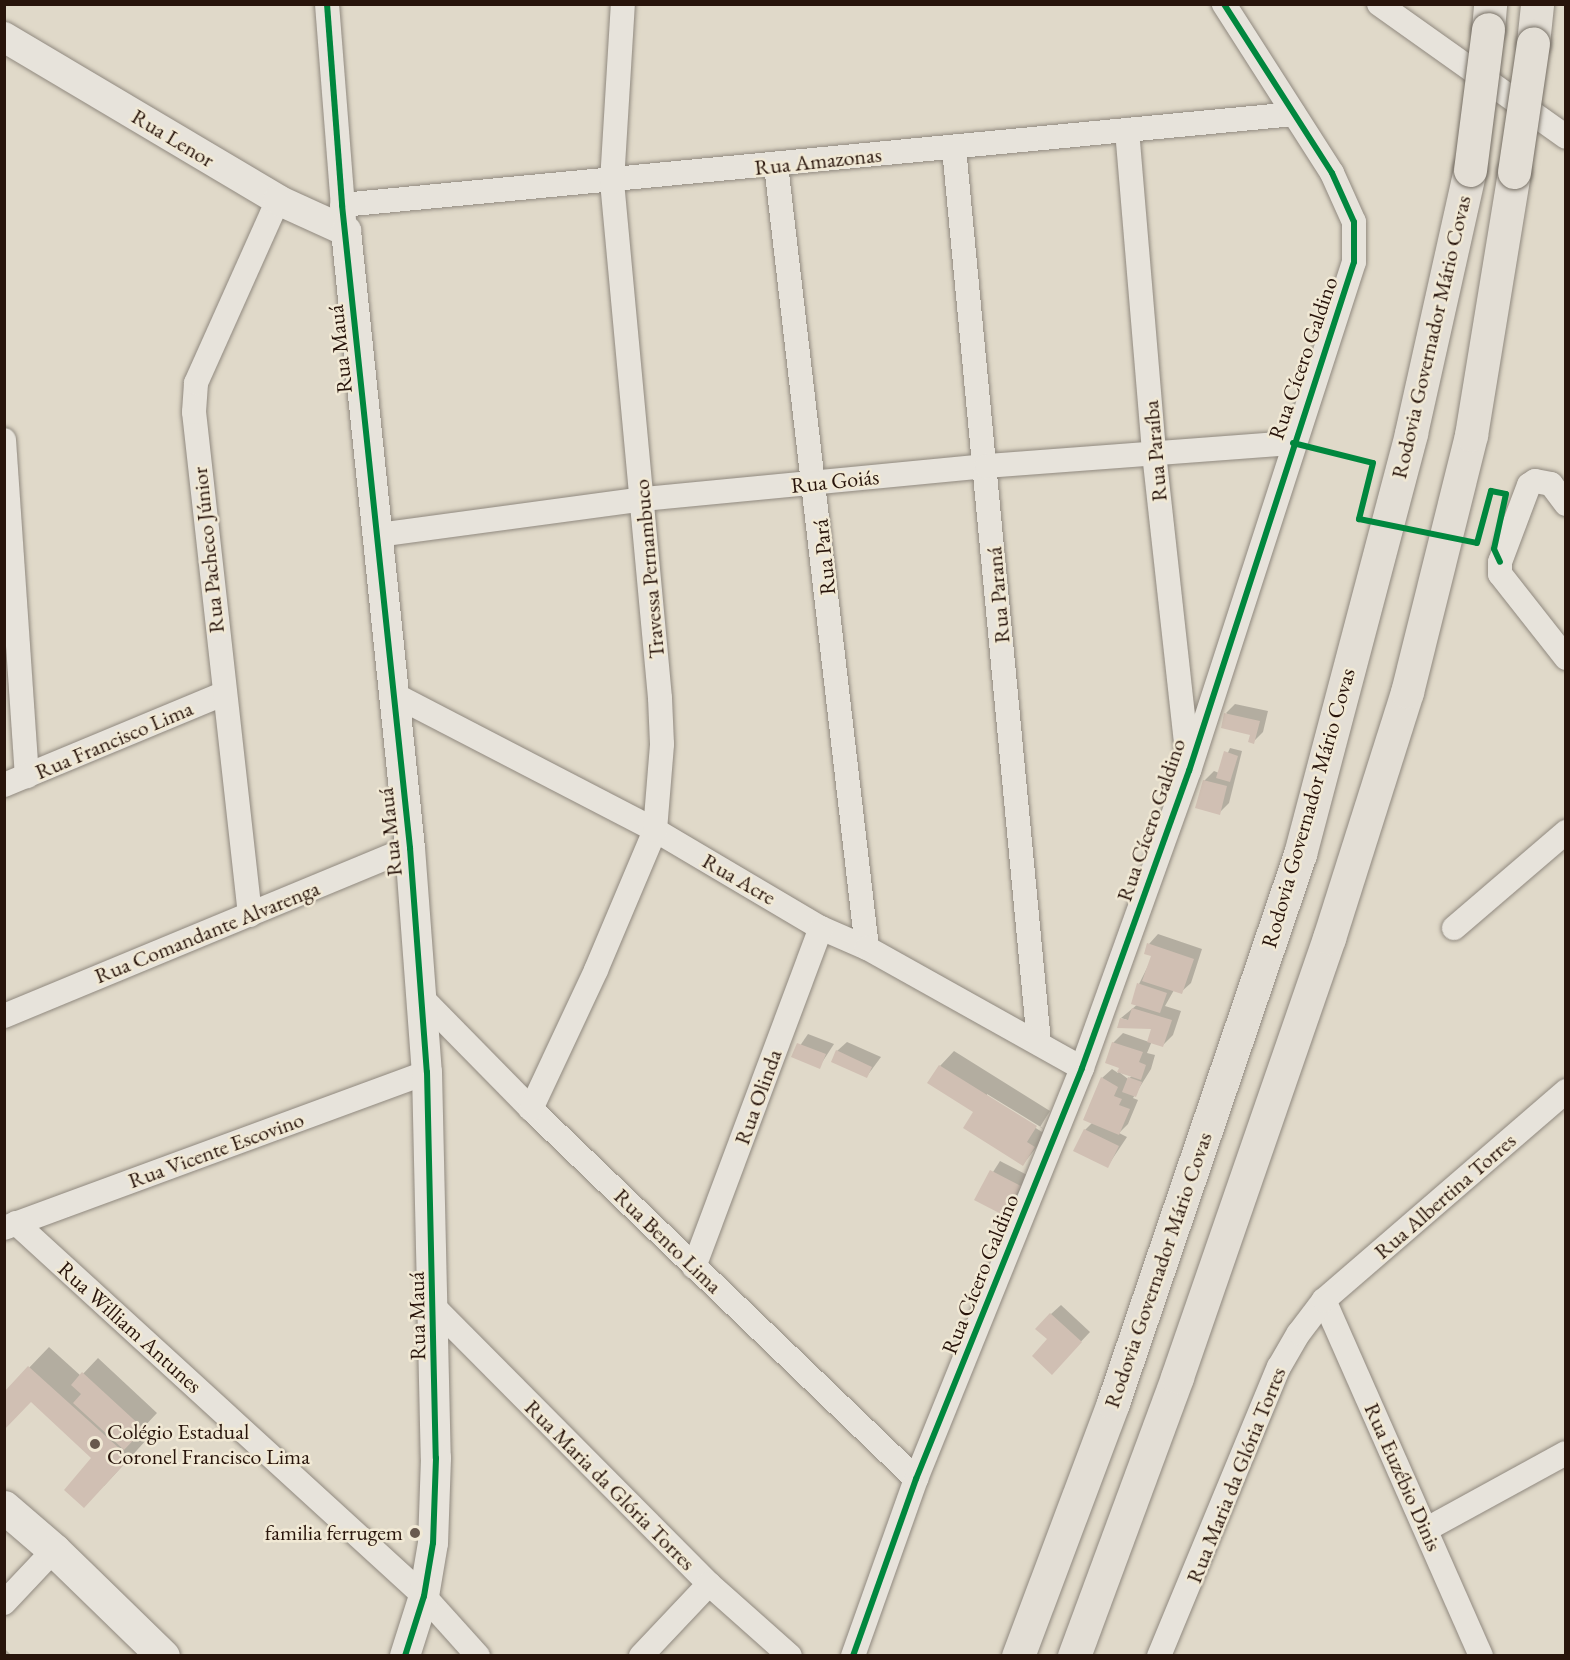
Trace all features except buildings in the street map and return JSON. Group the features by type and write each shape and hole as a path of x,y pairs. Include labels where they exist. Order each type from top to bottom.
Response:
{"highway":[{"name":"Rodovia Governador Mário Covas","path":"1074,1656 1177,1377 1284,1069 1407,692 1471,435 1514,172 1537,4"},
{"name":"Rodovia Governador Mário Covas","path":"1018,1656 1113,1403 1300,854 1411,433 1470,170 1489,17"}],"main road":[{"path":"4,1507 54,1550 163,1656"}],"street":[{"name":"Rua Mauá","path":"327,4 344,218 410,848 427,1072 436,1309 433,1543 424,1596 405,1656"},
{"name":"Rua Cícero Galdino","path":"853,1656 916,1479 1082,1068 1189,771 1293,443 1354,262 1354,222 1332,173 1224,4"},
{"path":"1379,4 1409,14 1565,134"},
{"name":"Travessa Pernambuco","path":"531,1109 596,970 655,830 661,721 644,499 612,182 630,5"},
{"name":"Rua Lenor","path":"4,37 278,200 344,218"},
{"name":"Rua Amazonas","path":"344,218 612,182 1294,114"},
{"name":"Rua Paraíba","path":"1127,130 1154,453 1189,771"},
{"name":"Rua Paraná","path":"954,148 987,466 1039,1042"},
{"name":"Rua Pará","path":"776,165 816,483 867,948"},
{"name":"Rua Pacheco Júnior","path":"250,915 223,694 194,412 196,383 278,200"},
{"path":"4,440 27,776"},
{"name":"Rua Goiás","path":"378,535 644,499 987,466 1293,443"},
{"path":"1566,504 1551,484 1535,481 1529,485 1500,562 1503,583 1566,658"},
{"name":"Rua Francisco Lima","path":"4,785 223,694"},
{"name":"Rua Acre","path":"393,694 655,830 821,928 867,948 1082,1068"},
{"path":"1454,928 1566,832"},
{"name":"Rua Comandante Alvarenga","path":"4,1016 410,848"},
{"name":"Rua Olinda","path":"694,1267 821,928"},
{"name":"Rua Bento Lima","path":"423,999 531,1109 916,1479"},
{"name":"Rua Vicente Escovino","path":"10,1226 427,1072"},
{"name":"Rua Albertina Torres","path":"1324,1300 1566,1091"},
{"name":"Rua William Antunes","path":"10,1226 424,1596 478,1656"},
{"name":"Rua Maria da Glória Torres","path":"1170,1649 1279,1367 1324,1300"},
{"name":"Rua Euzébio Dinis","path":"1324,1300 1427,1529 1481,1656"},
{"name":"Rua Maria da Glória Torres","path":"436,1309 709,1584 790,1656"},
{"path":"1427,1529 1566,1453"},
{"path":"4,1603 54,1550"},
{"path":"641,1656 709,1584"}],"path":[{"path":"1293,443 1373,463 1359,519 1477,543"}],"cycle path":[{"path":"327,4 342,205 410,848 427,1072 436,1458 433,1543 424,1596 405,1656"},
{"path":"853,1656 916,1479 1082,1068 1189,771 1354,262 1354,222 1332,173 1224,4"},
{"path":"1293,443 1373,463 1359,519 1477,543 1491,491 1506,494 1494,549 1500,562"}],"place":[{"name":"Colégio Estadual Coronel Francisco Lima","path":"95,1444"},
{"name":"familia ferrugem","path":"415,1533"}]}
